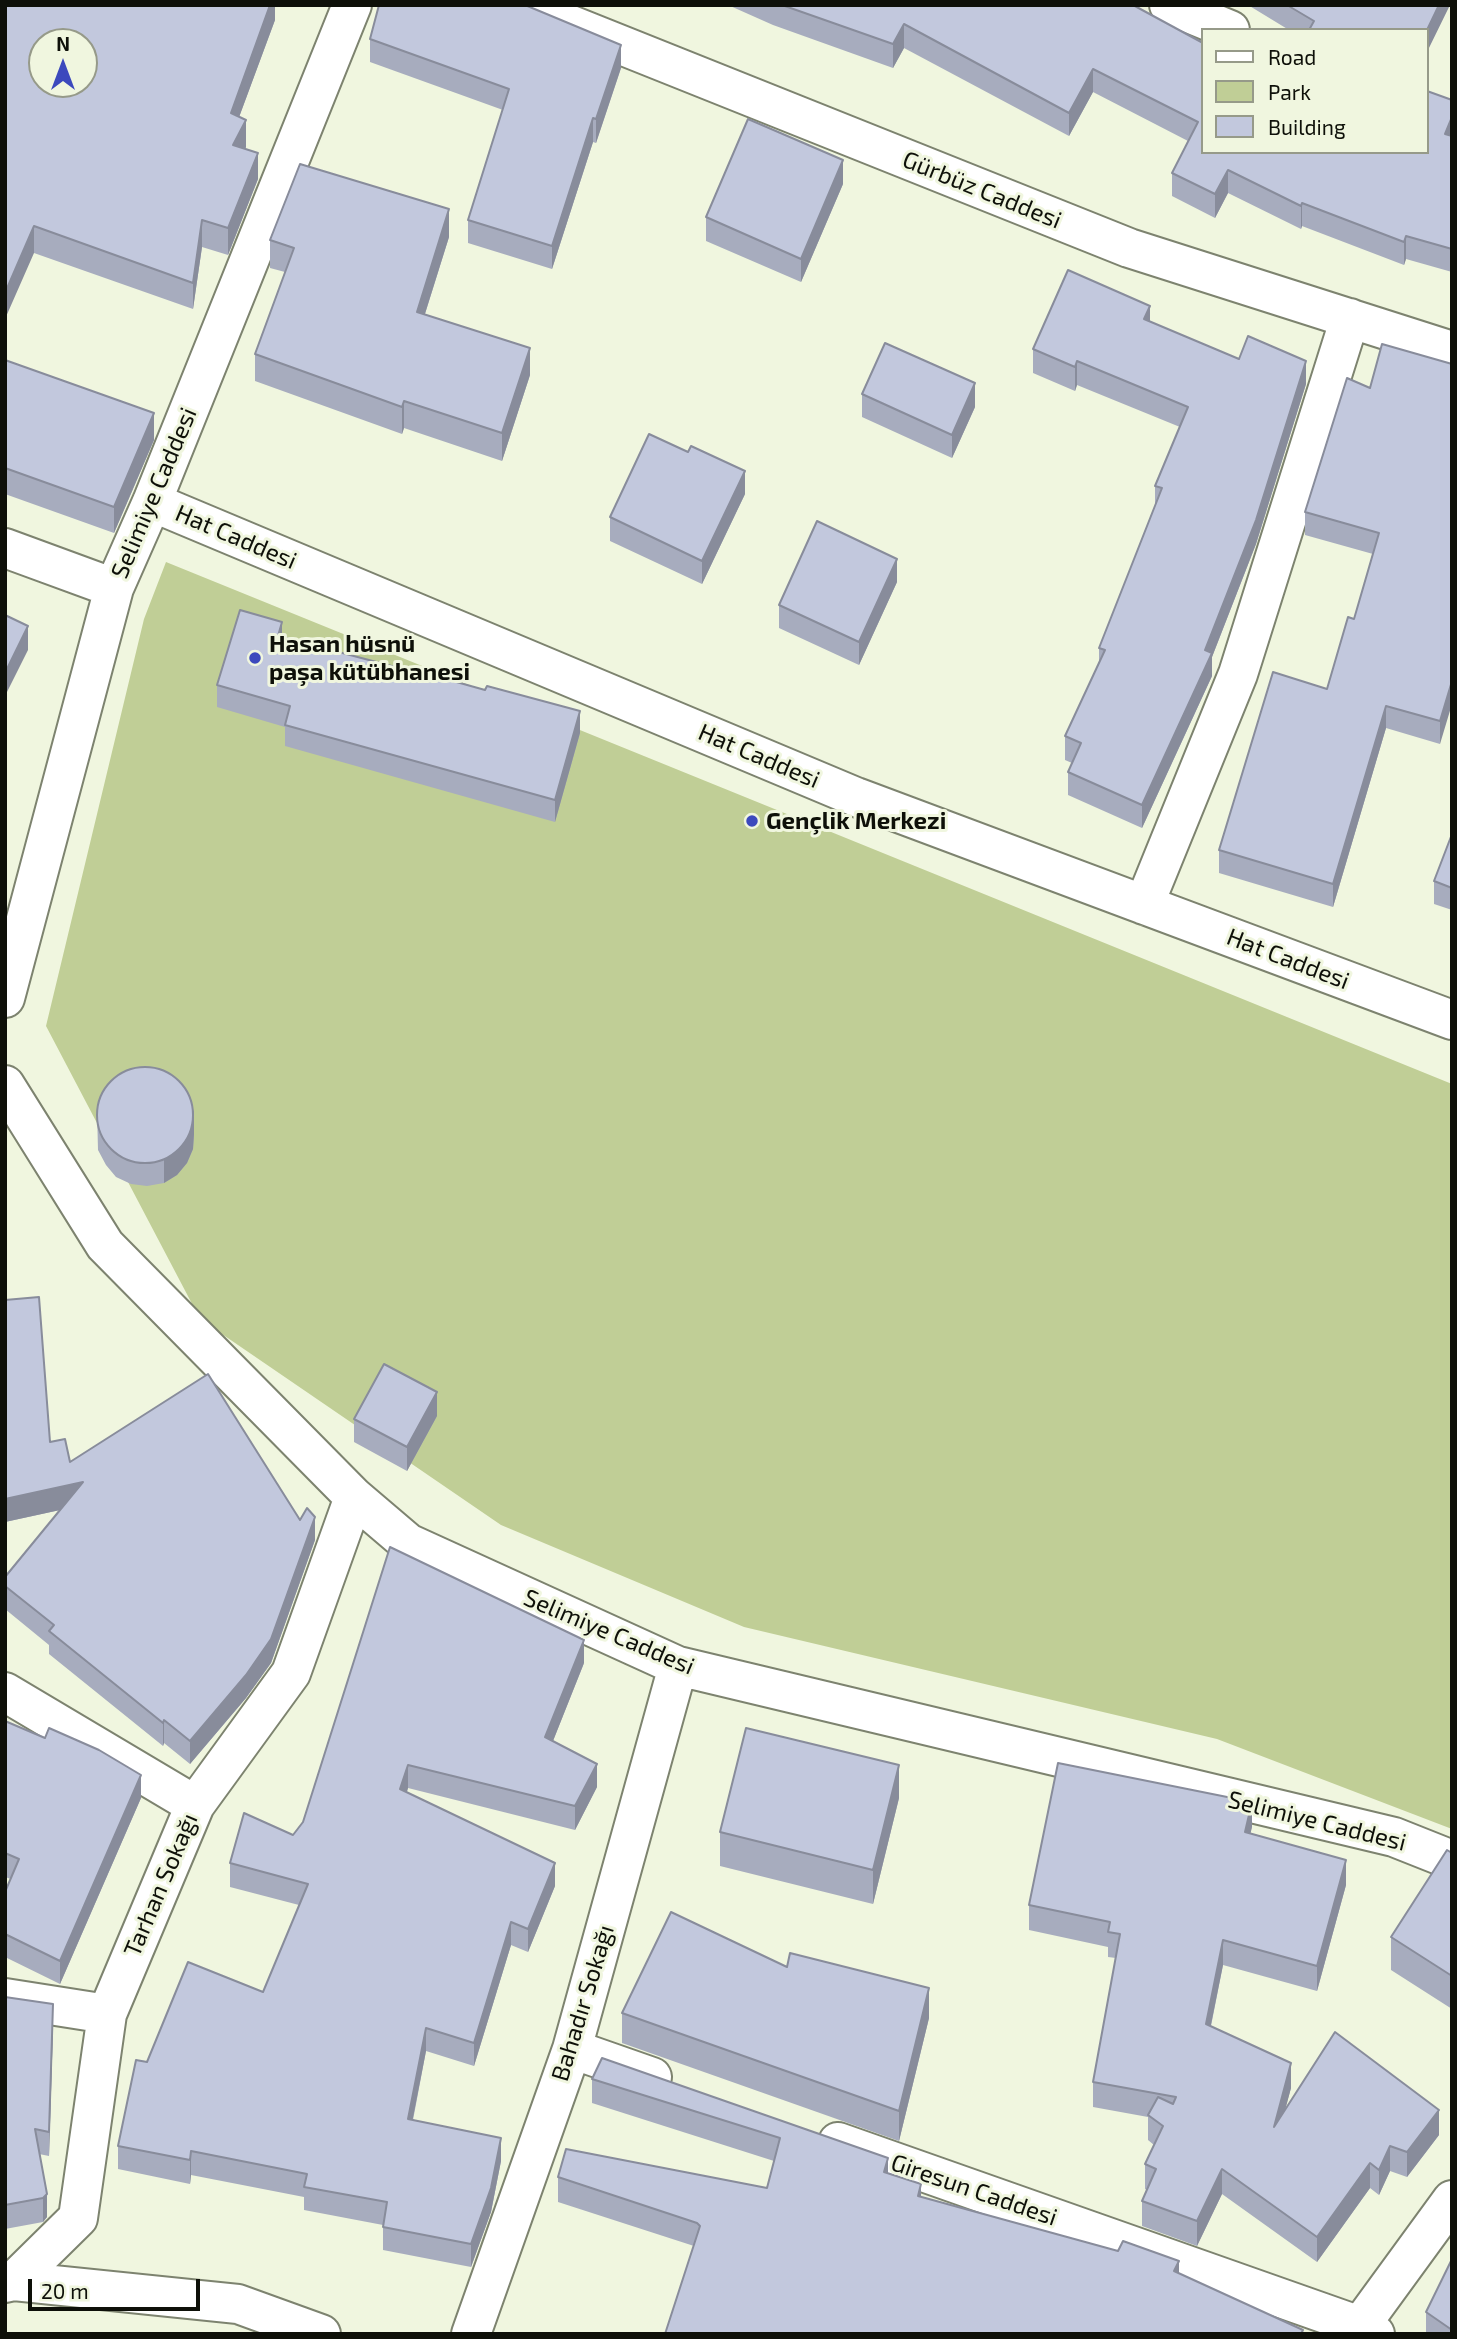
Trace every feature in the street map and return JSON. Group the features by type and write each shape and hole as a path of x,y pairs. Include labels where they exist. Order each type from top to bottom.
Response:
{"street":[{"name":"Selimiye Caddesi","path":"5,998 114,588 152,502 352,5"},
{"name":"Gürbüz Caddesi","path":"521,5 1129,248 1452,351"},
{"path":"1169,5 1225,28"},
{"path":"1144,905 1238,674 1350,318"},
{"name":"Hat Caddesi","path":"152,502 856,797 1452,1020"},
{"path":"5,548 114,588"},
{"name":"Selimiye Caddesi","path":"5,1085 105,1245 355,1497 408,1543 678,1666 1394,1837 1452,1860"},
{"name":"Tarhan Sokağı","path":"10,2282 78,2218 107,2014 195,1805 291,1673 355,1497"},
{"name":"Bahadır Sokağı","path":"471,2334 572,2049 678,1666"},
{"path":"5,1692 195,1805"},
{"path":"5,1998 107,2014"},
{"path":"572,2049 690,2090"},
{"name":"Giresun Caddesi","path":"808,2132 1364,2331"},
{"path":"1364,2331 1452,2200"},
{"path":"10,2282 238,2304 321,2334"}],"green space":[{"path":"166,562 1452,1084 1452,1829 1217,1739 744,1627 501,1525 200,1319 46,1026 144,619"}],"building":[{"path":"5,5 270,5 231,113 246,120 233,145 258,153 228,228 202,220 193,283 34,226 5,293"},
{"path":"379,5 525,5 621,45 596,119 593,118 552,246 468,220 509,89 370,39"},
{"path":"782,5 1133,5 1202,42 1202,154 1429,154 1429,92 1452,100 1452,117 1445,134 1452,136 1452,249 1406,236 1404,242 1302,203 1301,206 1228,170 1215,194 1172,173 1198,122 1093,69 1069,113 904,24 893,44"},
{"path":"1287,5 1439,5 1428,28 1310,28 1314,21"},
{"path":"748,119 843,160 801,259 706,217"},
{"path":"300,164 449,209 417,312 530,348 502,433 404,401 402,407 255,354 294,248 270,240"},
{"path":"1068,270 1150,306 1144,319 1239,359 1248,336 1306,361 1256,520 1205,650 1212,653 1142,805 1068,772 1081,743 1065,736 1105,650 1099,648 1162,488 1155,486 1188,407 1077,361 1075,367 1033,349"},
{"path":"885,343 975,383 952,435 862,394"},
{"path":"1382,344 1452,364 1452,681 1440,721 1386,706 1333,884 1219,850 1273,672 1327,689 1348,617 1354,619 1379,533 1305,512 1347,378 1370,388"},
{"path":"5,360 154,413 114,507 5,468"},
{"path":"649,434 688,452 691,446 745,471 702,561 610,517"},
{"path":"817,521 897,559 859,642 779,605"},
{"path":"240,610 282,622 278,636 485,690 487,686 580,711 555,800 285,725 290,706 217,685"},
{"path":"5,615 28,626 5,673"},
{"path":"1452,834 1452,888 1434,881"},
{"path":"145,1067 163,1071 179,1081 189,1097 193,1115 189,1133 179,1149 163,1159 145,1163 127,1159 111,1149 101,1133 97,1115 101,1097 111,1081 127,1071"},
{"path":"39,1297 50,1442 65,1439 70,1462 208,1374 300,1520 307,1508 315,1517 271,1639 246,1675 190,1741 164,1720 163,1723 49,1631 54,1625 5,1586 5,1577 83,1482 5,1499 5,1300"},
{"path":"384,1364 437,1392 407,1447 354,1419"},
{"path":"390,1547 584,1640 545,1737 597,1764 575,1806 408,1765 400,1789 555,1863 528,1929 511,1922 474,2043 426,2028 408,2119 501,2138 491,2188 471,2244 383,2227 387,2202 304,2187 307,2174 191,2151 190,2160 118,2146 136,2060 147,2062 188,1962 263,1992 308,1884 230,1863 244,1813 293,1835 303,1822"},
{"path":"5,1721 45,1738 49,1728 99,1750 141,1775 60,1961 5,1934 5,1892 19,1859 5,1853"},
{"path":"746,1728 899,1765 873,1870 720,1832"},
{"path":"1058,1763 1252,1802 1245,1832 1346,1860 1317,1966 1223,1940 1206,2024 1291,2063 1274,2127 1335,2032 1439,2110 1407,2152 1390,2146 1379,2170 1370,2163 1317,2237 1222,2169 1197,2221 1142,2201 1156,2169 1145,2164 1163,2126 1148,2115 1158,2097 1173,2104 1176,2097 1093,2082 1120,1934 1108,1932 1110,1922 1029,1905"},
{"path":"1447,1850 1452,1853 1452,1976 1391,1937"},
{"path":"671,1912 787,1967 790,1953 929,1988 899,2111 622,2013"},
{"path":"5,1997 53,2004 49,2132 35,2129 47,2194 43,2198 5,2205"},
{"path":"602,2058 888,2158 884,2172 921,2184 918,2196 1118,2251 1123,2241 1179,2261 1174,2271 1303,2330 1301,2334 665,2334 700,2226 558,2177 566,2149 767,2188 780,2138 592,2079"},
{"path":"1452,2259 1452,2330 1426,2312"}],"place":[{"name":"Hasan hüsnü paşa kütübhanesi","path":"255,658"},
{"name":"Gençlik Merkezi","path":"752,821"}]}
